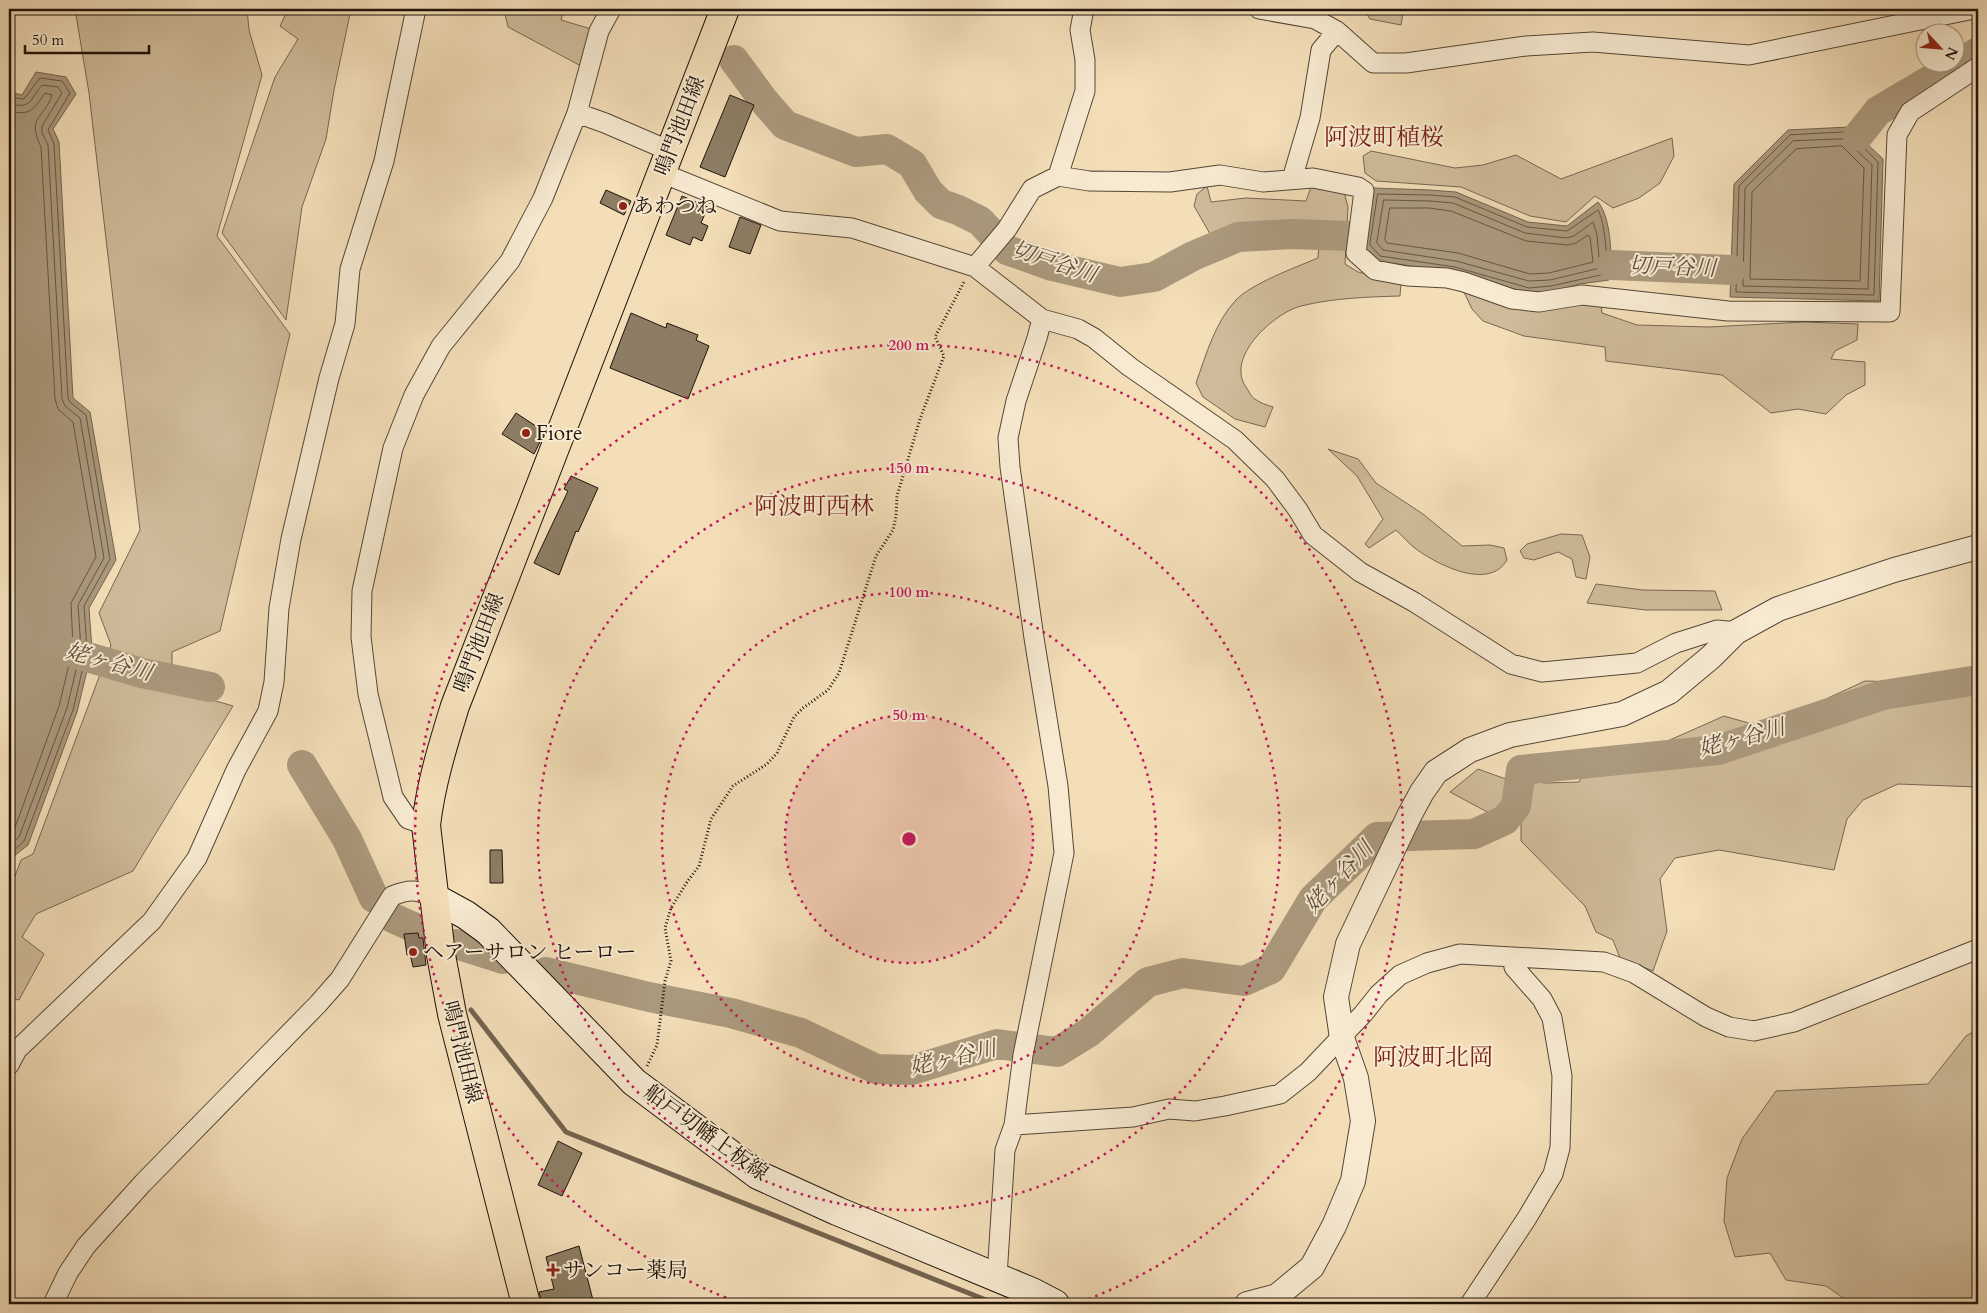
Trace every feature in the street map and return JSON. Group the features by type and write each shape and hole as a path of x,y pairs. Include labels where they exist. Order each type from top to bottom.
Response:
{"main road":[{"name":"鳴門池田線","path":"526,1304 452,1014 441,954 426,824 434,775 455,706 725,9"},
{"name":"船戸切幡上板線","path":"435,898 466,915 488,931 634,1082 758,1175 837,1211 997,1277 1056,1304"}],"street":[{"path":"9,1065 17,1050 152,921 197,858 236,770 268,711 274,682 279,608 291,539 329,378 345,324 350,269 384,161 416,9"},
{"path":"426,824 408,819 394,797 368,694 361,637 362,591 393,448 414,395 440,346 510,261 543,198 577,113 600,31 611,9"},
{"path":"1058,176 1085,91 1085,60 1080,30 1084,9"},
{"path":"1259,9 1315,19 1337,31 1374,63 1406,63 1526,46 1593,42 1750,55 1974,9"},
{"path":"1292,179 1310,118 1320,50 1337,31"},
{"path":"975,267 1007,229 1032,189 1058,176 1090,181 1161,182 1220,176 1263,182 1313,178 1358,186 1364,191 1356,253 1375,270 1407,276 1447,278 1512,299 1539,302 1582,295 1728,311 1890,312 1897,135 1910,112 1978,67"},
{"path":"577,113 605,123 666,162 780,221 852,228 975,267 1042,319 1078,329 1094,338 1130,367 1235,440 1275,479 1298,510 1313,535 1360,572 1414,602 1511,664 1542,672 1637,663 1676,643 1708,632 1716,630 1736,632"},
{"path":"997,1277 1005,1150 1014,1125 1025,1048 1064,853 1058,786 1034,638 1010,467 1008,438 1016,401 1038,338 1042,319"},
{"path":"1246,1304 1277,1296 1312,1267 1334,1226 1353,1180 1363,1121 1356,1078 1342,1038 1336,997 1348,944 1409,816 1436,772 1470,750 1510,735 1622,714 1670,692 1711,657 1736,632 1778,609 1894,570 1978,547"},
{"path":"53,1304 68,1273 86,1246 143,1183 318,1004 334,985 392,896 406,890 419,891 435,898"},
{"path":"1014,1125 1133,1117 1169,1109 1195,1110 1225,1106 1280,1094 1308,1072 1342,1038 1379,994 1400,974 1427,963 1460,954 1604,962 1634,973 1706,1018 1729,1027 1754,1030 1794,1022 1978,949"},
{"path":"1470,1304 1553,1174 1560,1148 1562,1076 1552,1018 1542,999 1514,967 1512,958"}],"path":[{"path":"634,1082 652,1059 657,1045 671,961 665,928 671,908 699,866 711,819 733,786 767,764 777,753 794,717 828,690 839,673 876,556 893,530 897,496 920,419 944,356 935,337 964,282 975,267"}],"shaded area":[{"path":"75,9 247,9 249,30 262,75 217,236 290,334 220,631 172,652 172,688 233,706 133,871 36,914 22,937 44,954 19,1000 9,998 9,892 21,860 33,854 111,645 99,613 140,530 89,93"},
{"path":"288,9 351,9 326,139 302,207 286,320 222,233 275,77 298,39 280,26"},
{"path":"508,9 564,9 561,20 591,29 581,66 508,27 505,14"},
{"path":"1364,9 1421,9 1421,13 1403,13 1401,25 1370,19"},
{"path":"1672,138 1674,156 1660,183 1639,198 1613,208 1595,196 1566,222 1530,216 1461,187 1376,181 1365,173 1363,156 1371,151 1455,168 1483,165 1516,155 1561,179"},
{"path":"1207,186 1211,202 1246,198 1306,201 1311,187 1344,192 1348,207 1345,264 1358,272 1401,282 1400,296 1363,297 1313,303 1290,310 1266,327 1247,350 1242,363 1241,375 1252,397 1261,403 1273,407 1265,427 1235,419 1203,397 1196,383 1222,318 1236,300 1252,288 1274,276 1318,258 1320,229 1241,230 1213,239 1194,206 1197,194"},
{"path":"1462,288 1497,304 1540,309 1580,302 1601,305 1602,313 1637,325 1709,327 1804,322 1858,324 1857,340 1835,351 1831,359 1865,362 1865,385 1846,395 1826,414 1798,409 1771,413 1722,375 1606,361 1605,347 1524,336 1483,321 1472,309"},
{"path":"1328,449 1358,459 1376,483 1423,514 1462,546 1490,545 1504,548 1507,560 1499,569 1488,574 1463,572 1450,568 1425,555 1413,547 1396,530 1369,548 1365,544 1383,519 1357,476"},
{"path":"1561,534 1582,535 1590,557 1586,579 1576,577 1572,559 1558,552 1534,560 1524,558 1520,551 1527,544"},
{"path":"1596,584 1643,590 1715,591 1722,610 1646,610 1587,603"},
{"path":"1865,681 1978,684 1978,787 1898,784 1863,800 1847,819 1834,870 1719,850 1675,858 1660,879 1667,931 1653,971 1620,958 1613,940 1596,932 1585,906 1521,841 1521,822 1491,814 1450,792 1478,769 1503,778 1545,783 1579,782 1586,769 1654,747 1724,716 1759,726 1806,711 1828,698"},
{"path":"1978,1029 1978,1304 1852,1304 1826,1286 1786,1280 1770,1253 1735,1257 1724,1221 1727,1178 1742,1139 1776,1091 1928,1084 1966,1036"}],"water":[{"path":"36,72 66,77 76,94 53,129 59,142 73,398 90,412 116,560 89,608 92,650 77,712 28,845 13,857 9,868 9,92 22,95"},
{"path":"1849,127 1883,159 1879,301 1730,297 1734,184 1788,130"},
{"path":"1373,188 1456,192 1528,222 1567,226 1598,202 1606,218 1610,239 1611,261 1609,280 1580,284 1552,291 1528,293 1454,272 1377,261 1364,247"}],"building":[{"path":"730,95 754,105 725,177 700,167"},
{"path":"606,190 631,201 624,215 600,203"},
{"path":"682,196 708,207 701,223 708,226 702,241 693,237 690,245 666,235"},
{"path":"740,217 761,225 750,254 729,247"},
{"path":"631,313 666,328 667,323 698,335 696,340 709,346 688,399 610,368"},
{"path":"516,413 545,432 534,454 502,434"},
{"path":"571,476 598,488 578,532 576,531 559,575 534,563 568,491 564,489"},
{"path":"490,850 502,850 503,883 490,883"},
{"path":"418,933 419,938 423,938 426,965 413,967 410,954 407,955 404,934"},
{"path":"558,1141 582,1153 562,1196 538,1185"},
{"path":"579,1246 594,1304 542,1304 539,1292 554,1289 546,1257"}],"waterway":[{"name":"切戸谷川","path":"1858,136 1878,111 1978,52"},
{"name":"切戸谷川","path":"734,60 764,101 785,125 856,152 887,149 912,164 928,191 941,204 980,221 1007,250 1052,266 1120,282 1154,277 1193,256 1238,237 1292,234 1349,236"},
{"name":"切戸谷川","path":"1612,265 1731,270"},
{"name":"姥ヶ谷川","path":"9,634 142,673 210,687"},
{"name":"姥ヶ谷川","path":"546,972 649,997 731,1013 801,1033 876,1069 912,1070 997,1044 1057,1052 1088,1033 1148,982 1183,973 1244,981 1271,969 1313,899 1377,837 1474,834 1505,820 1516,806 1521,770 1718,750 1883,695 1978,680"},
{"name":"姥ヶ谷川","path":"302,765 347,839 374,898"},
{"name":"姥ヶ谷川","path":"393,918 413,927"},
{"name":"姥ヶ谷川","path":"456,944 503,959"},
{"name":"姥ヶ谷川","path":"461,946 462,953"},
{"path":"471,1010 566,1132 996,1304"}],"place":[{"name":"あわつね","path":"623,206"},
{"name":"Fiore","path":"526,433"},
{"name":"ヘアーサロン ヒーロー","path":"413,952"},
{"name":"サンコー薬局","path":"553,1270"}],"district":[{"name":"阿波町植桜","path":"1384,137"},
{"name":"阿波町西林","path":"814,506"},
{"name":"阿波町北岡","path":"1433,1057"}]}
